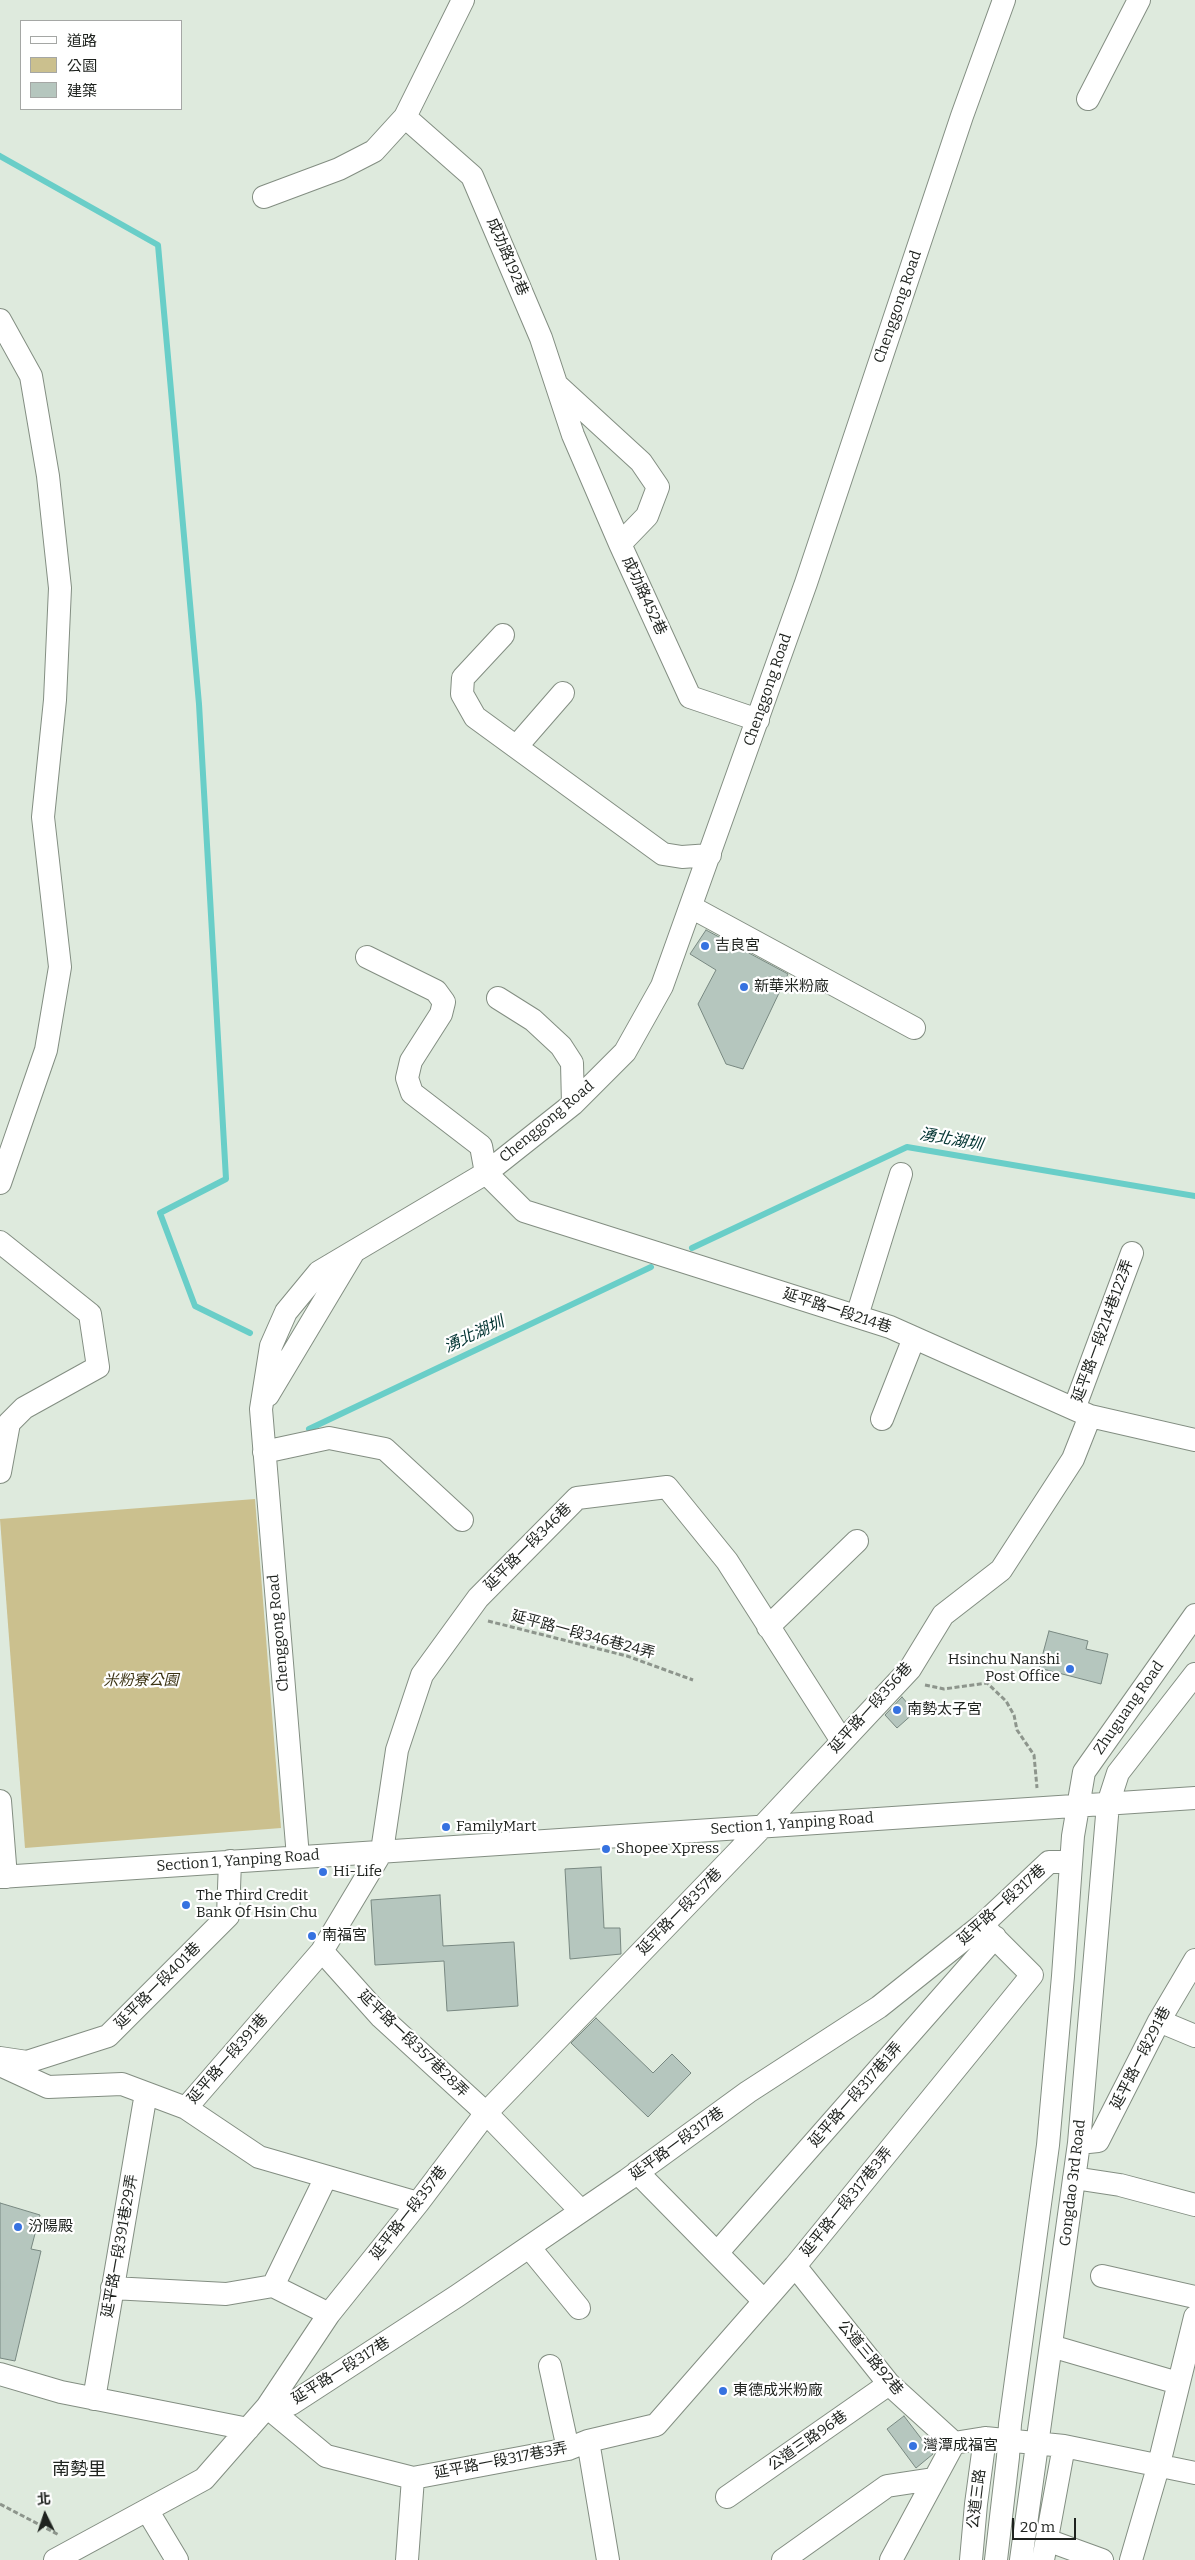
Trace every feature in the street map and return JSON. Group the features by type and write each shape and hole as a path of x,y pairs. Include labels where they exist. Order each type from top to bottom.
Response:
{"street":[{"path":"264,197 339,169 374,151 405,116 463,0"},
{"name":"Chenggong Road","path":"298,1857 260,1410 354,1252 486,1173 573,1104 625,1052 662,986 806,583 962,116 1004,0"},
{"path":"1088,99 1139,0"},
{"name":"成功路192巷","path":"405,116 472,176 541,338 573,436 620,544"},
{"path":"0,320 31,376 48,476 60,588 55,700 43,817 60,967 46,1050 0,1183"},
{"name":"成功路452巷","path":"556,385 641,462 658,487 647,516 620,544 690,697 758,720"},
{"path":"503,635 463,678 462,694 475,717 663,854 682,857 710,855"},
{"path":"516,747 562,693"},
{"path":"691,907 914,1028"},
{"path":"367,956 436,991 444,1002 441,1014 411,1061 407,1078 412,1093 481,1146 486,1173"},
{"path":"498,998 533,1020 561,1046 572,1063 573,1104"},
{"name":"延平路一段214巷","path":"486,1173 524,1211 890,1327 1082,1413 1195,1440"},
{"path":"857,1316 902,1174"},
{"path":"0,1242 90,1314 98,1367 24,1408 9,1423 0,1472"},
{"name":"延平路一段214巷122弄","path":"1082,1413 1132,1253"},
{"path":"882,1419 914,1338"},
{"name":"延平路一段356巷","path":"763,1826 904,1674 943,1615 1001,1570 1073,1460 1082,1413"},
{"path":"264,1452 329,1438 384,1449 462,1520"},
{"name":"延平路一段346巷","path":"382,1852 397,1750 422,1675 478,1598 577,1498 667,1487 727,1561 842,1740"},
{"path":"768,1627 857,1541"},
{"name":"Zhuguang Road","path":"1077,1806 1084,1772 1195,1615"},
{"name":"Zhuguang Road","path":"1108,1804 1118,1773 1195,1674"},
{"name":"Section 1, Yanping Road","path":"3,1877 1195,1798"},
{"path":"0,1801 3,1877"},
{"name":"Gongdao 3rd Road","path":"1020,2560 1052,2346 1079,2143 1108,1804"},
{"name":"Gongdao 3rd Road","path":"996,2560 1009,2441 1048,2145 1063,1976 1070,1862 1077,1806"},
{"name":"延平路一段357巷","path":"248,2429 267,2406 329,2314 418,2204 486,2113 763,1826"},
{"name":"延平路一段391巷","path":"0,2065 48,2087 122,2084 186,2108 322,1951 382,1852"},
{"name":"延平路一段401巷","path":"0,2058 26,2062 108,2036 228,1916 230,1861"},
{"name":"延平路一段317巷","path":"267,2406 291,2404 529,2247 638,2172 748,2092 879,2008 988,1931 1049,1862 1070,1862"},
{"path":"988,1931 1032,1975 1063,1976"},
{"name":"延平路一段317巷1弄","path":"717,2253 988,1931"},
{"name":"延平路一段357巷28弄","path":"322,1951 381,2017 486,2113 581,2211"},
{"name":"延平路一段291巷","path":"1079,2143 1098,2142 1159,2020 1195,1960"},
{"name":"延平路一段317巷3弄","path":"413,2478 568,2450 588,2441 656,2425 795,2266 1032,1975"},
{"path":"1159,2020 1193,2033"},
{"name":"延平路一段391巷29弄","path":"94,2399 146,2094"},
{"path":"186,2108 259,2157 418,2204"},
{"path":"638,2172 764,2302"},
{"path":"273,2286 326,2177"},
{"path":"1074,2178 1120,2184 1195,2206"},
{"path":"529,2247 579,2308"},
{"name":"公道三路92巷","path":"795,2266 889,2384 954,2443"},
{"path":"1102,2276 1195,2297"},
{"path":"112,2288 226,2294 273,2286 329,2314"},
{"path":"1130,2560 1183,2392 1195,2317"},
{"path":"1052,2346 1183,2392"},
{"path":"550,2366 568,2450"},
{"path":"0,2374 61,2392 248,2429"},
{"name":"公道三路96巷","path":"726,2497 889,2384"},
{"path":"267,2406 326,2456 413,2478 407,2560"},
{"path":"54,2560 204,2479 248,2429"},
{"path":"891,2560 954,2443 985,2438 1064,2446 1159,2464 1195,2473"},
{"name":"公道三路","path":"971,2560 985,2438"},
{"name":"延平路一段317巷3弄","path":"588,2441 608,2560"},
{"path":"1064,2446 1045,2550 1102,2560"},
{"path":"783,2560 887,2486 933,2479"},
{"path":"147,2510 177,2560"}],"path":[{"name":"延平路一段346巷24弄","path":"466,1616 627,1656 692,1680"},
{"path":"904,1674 920,1684 944,1689 986,1683 1006,1701 1014,1715 1017,1730 1034,1755 1037,1778 1036,1809"},
{"path":"0,2504 80,2545"}],"green space":[{"name":"米粉寮公園","path":"255,1499 281,1828 25,1848 0,1519"}],"building":[{"name":"新華米粉廠","path":"706,930 788,974 743,1069 726,1064 698,1004 716,970 690,954"},
{"path":"1049,1631 1088,1641 1086,1649 1108,1654 1101,1684 1039,1668"},
{"name":"南勢太子宮","path":"902,1697 915,1712 897,1728 885,1715"},
{"path":"601,1867 604,1928 620,1928 621,1954 570,1959 565,1869"},
{"path":"440,1895 443,1946 514,1942 518,2006 447,2011 444,1961 375,1965 371,1900"},
{"path":"596,2018 653,2073 672,2054 691,2073 648,2117 571,2043"},
{"path":"0,2203 40,2215 31,2249 41,2251 15,2361 0,2358"},
{"name":"灣潭成福宮","path":"904,2416 933,2454 916,2468 887,2429"}],"waterway":[{"path":"0,156 158,245 199,704 226,1179 160,1213 195,1306 250,1333"},
{"name":"湧北湖圳","path":"692,1248 907,1147 1195,1196"},
{"name":"湧北湖圳","path":"309,1429 651,1267"}],"place":[{"name":"吉良宮","path":"705,946"},
{"name":"新華米粉廠","path":"744,987"},
{"name":"Hsinchu Nanshi Post Office","path":"1070,1669"},
{"name":"南勢太子宮","path":"897,1710"},
{"name":"FamilyMart","path":"446,1827"},
{"name":"Shopee Xpress","path":"606,1849"},
{"name":"Hi-Life","path":"323,1872"},
{"name":"The Third Credit Bank Of Hsin Chu","path":"186,1905"},
{"name":"南福宮","path":"312,1936"},
{"name":"汾陽殿","path":"18,2227"},
{"name":"東德成米粉廠","path":"723,2391"},
{"name":"灣潭成福宮","path":"913,2446"}],"district":[{"name":"南勢里","path":"79,2470"}]}
